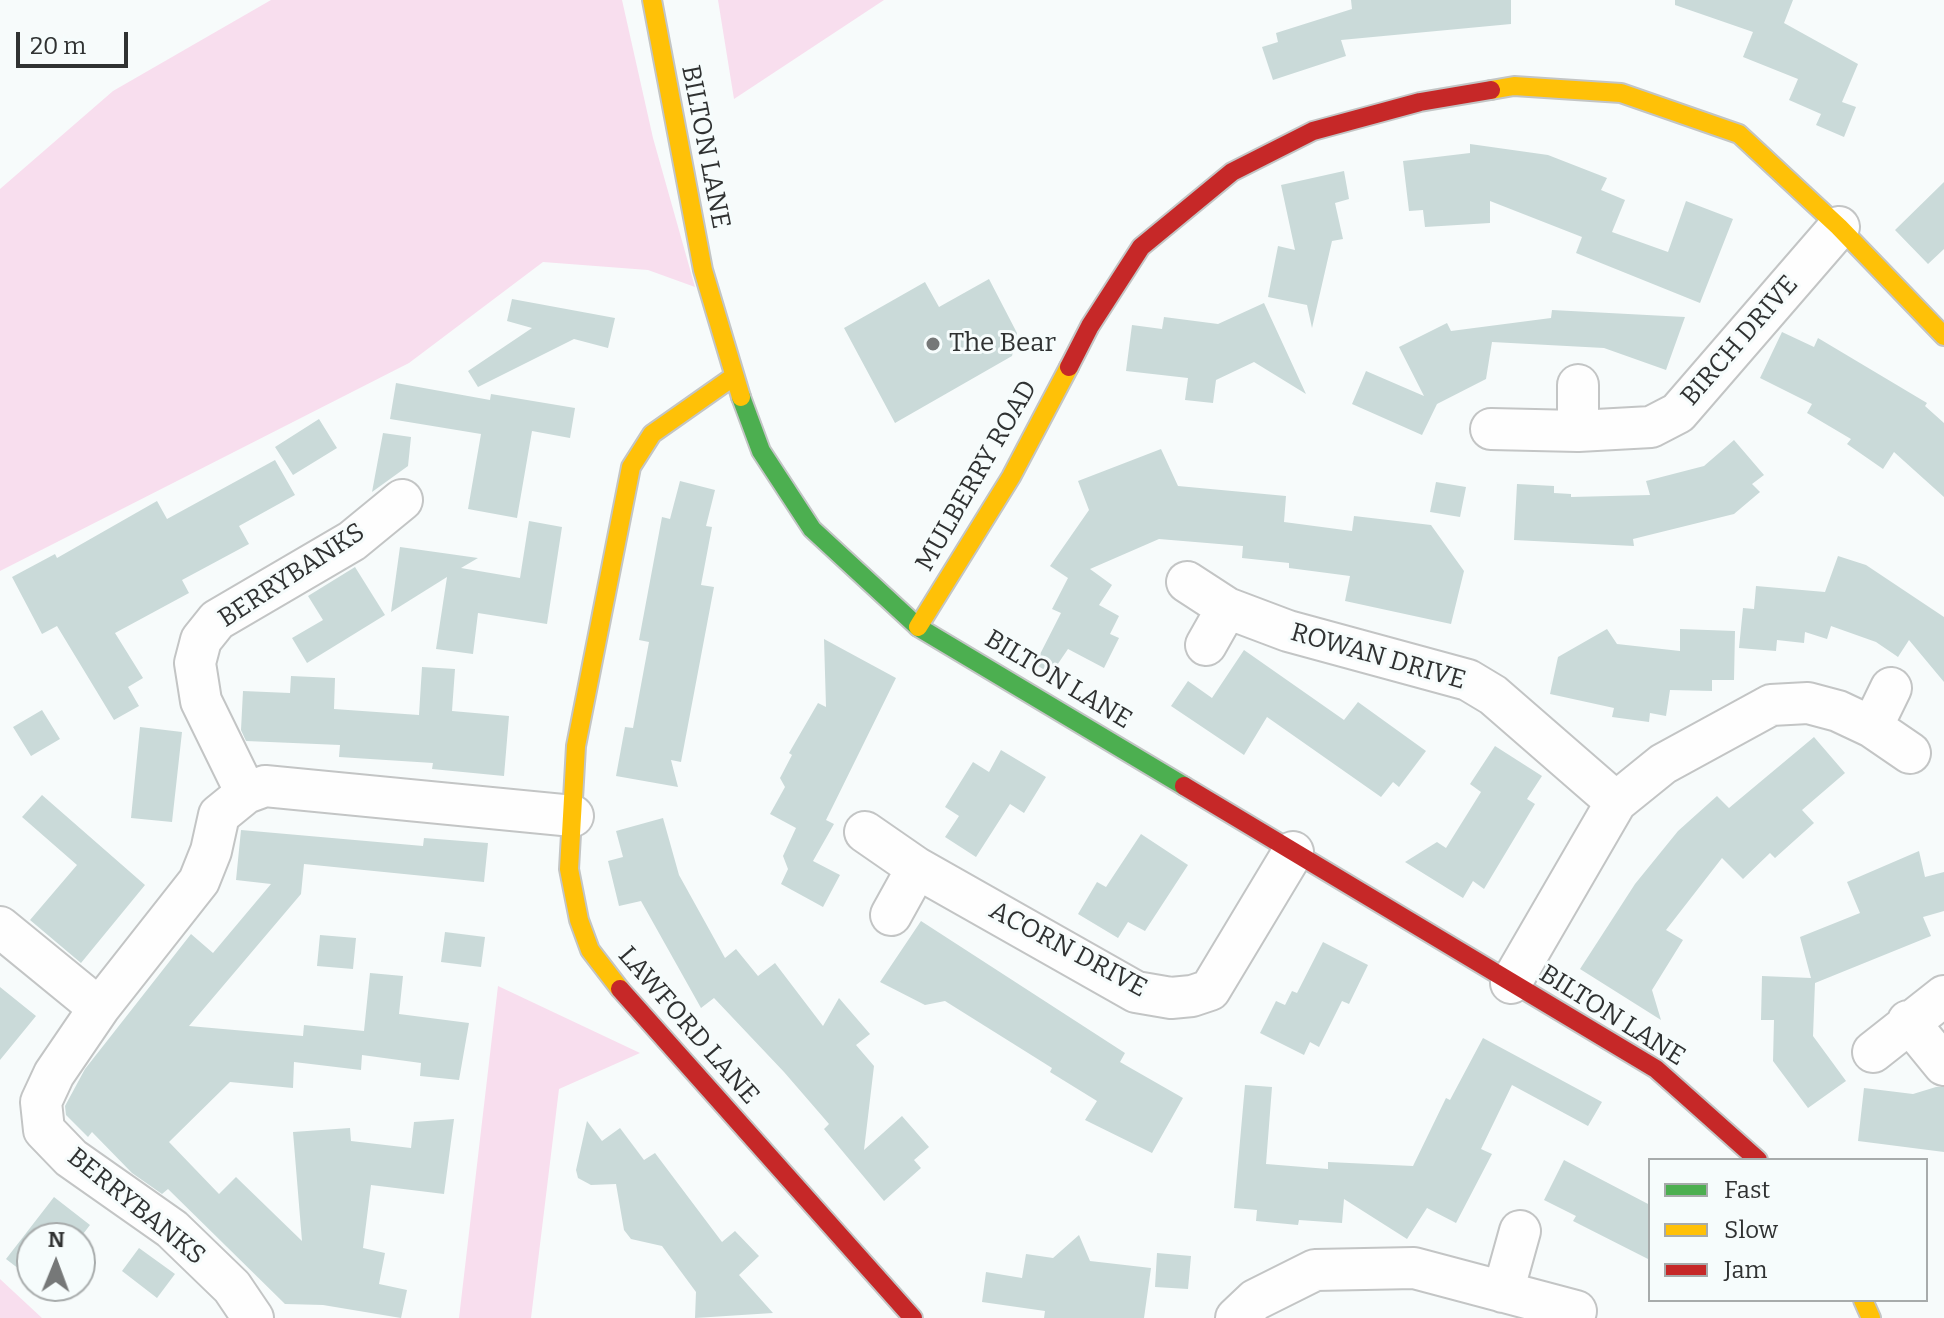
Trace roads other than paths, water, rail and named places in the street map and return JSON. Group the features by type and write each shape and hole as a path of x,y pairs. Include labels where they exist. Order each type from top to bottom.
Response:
{"street":[{"name":"BILTON LANE","path":"652,0 672,120 703,270 733,377 761,451 812,529 918,627 1656,1069 1756,1158"},
{"name":"MULBERRY ROAD","path":"918,627 1011,477 1090,326 1141,247 1232,172 1313,131 1420,102 1514,86 1621,93 1739,134 1839,227 1944,336"},
{"name":"BIRCH DRIVE","path":"1491,429 1578,431 1651,427 1678,413 1839,227"},
{"name":"LAWFORD LANE","path":"733,377 652,434 631,467 576,746 569,869 579,920 590,950 666,1042 913,1318"},
{"path":"1578,385 1578,431"},
{"name":"BERRYBANKS","path":"253,1318 232,1287 172,1229 71,1158 44,1130 41,1102 99,1008 199,881 211,851 219,815 246,793 201,701 195,663 201,640 217,620 352,541 402,500"},
{"name":"ROWAN DRIVE","path":"1187,582 1227,608 1288,631 1468,680 1493,695 1616,802"},
{"path":"1206,645 1227,608"},
{"path":"1872,727 1891,688"},
{"path":"1511,983 1616,802 1663,764 1771,705 1808,703 1838,711 1872,727 1910,753"},
{"path":"246,793 265,786 573,816"},
{"name":"ACORN DRIVE","path":"865,832 917,868 1136,992 1171,998 1210,990 1293,852"},
{"path":"891,915 917,868"},
{"path":"0,927 99,1008"},
{"path":"1873,1052 1908,1021 1944,996"},
{"path":"1908,1021 1944,1065"},
{"path":"1503,1292 1520,1231"},
{"path":"1236,1318 1255,1300 1315,1270 1414,1268 1576,1311"}],"place":[{"name":"The Bear","path":"933,344"}]}
